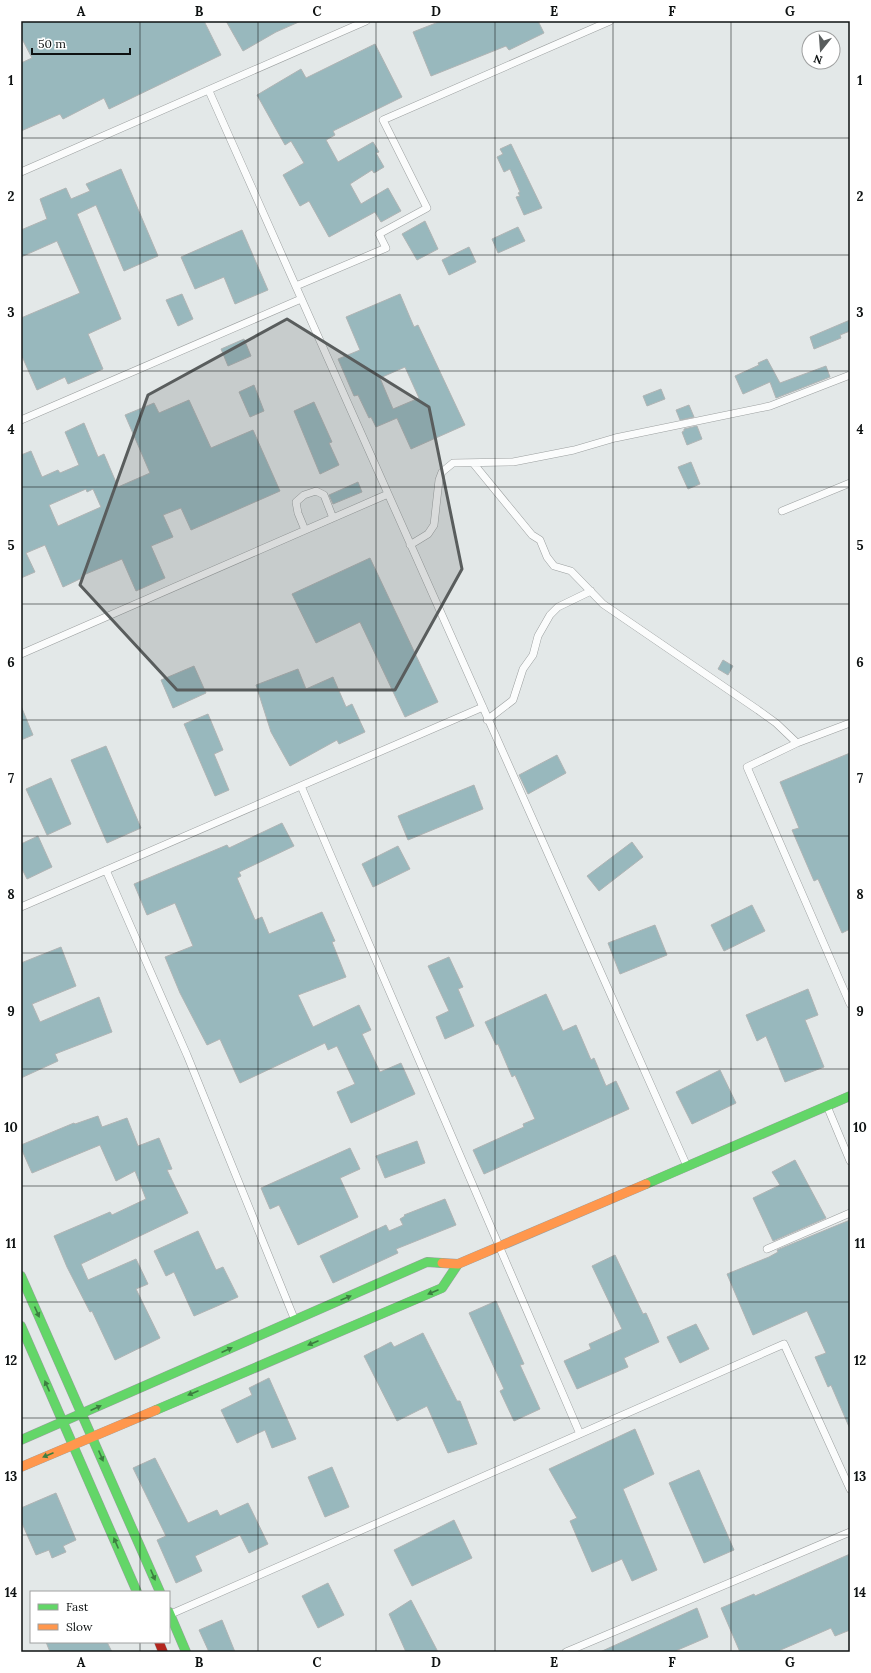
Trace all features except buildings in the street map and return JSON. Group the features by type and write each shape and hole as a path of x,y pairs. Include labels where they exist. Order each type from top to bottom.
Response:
{"street":[{"path":"21,1440 82,1415 427,1262 458,1264 850,1096"},
{"path":"21,1467 442,1288 458,1264"},
{"path":"21,1276 160,1591"},
{"path":"21,1326 138,1591"},
{"path":"170,1616 186,1652"},
{"path":"160,1643 164,1652"}],"lane":[{"path":"21,172 366,21"},
{"path":"296,286 386,248 379,234 427,208 383,120 610,21"},
{"path":"209,91 686,1166"},
{"path":"21,420 301,299"},
{"path":"410,545 428,534 434,525 438,480 442,472 453,464 512,462 574,450 615,438 770,406 850,375"},
{"path":"473,463 532,535 540,540 550,562 556,567 571,571 603,604 776,723 797,743"},
{"path":"782,511 850,483"},
{"path":"305,530 298,513 296,502 304,495 316,491 324,495 333,518"},
{"path":"21,654 388,494"},
{"path":"487,720 513,700 523,669 533,655 538,636 550,615 558,607 591,591"},
{"path":"21,907 483,707"},
{"path":"850,723 797,743 747,767 850,1004"},
{"path":"301,786 580,1434"},
{"path":"106,870 187,1055 295,1320"},
{"path":"827,1106 850,1161"},
{"path":"767,1249 850,1213"},
{"path":"170,1614 784,1344 850,1489"},
{"path":"566,1652 850,1532"}],"highlighted area":[{"path":"287,319 429,407 462,569 395,690 177,690 80,585 148,395"}],"traffic: fast":[{"path":"646,1184 850,1096"},
{"path":"21,1440 427,1262 442,1263"},
{"path":"156,1410 442,1288 458,1264"},
{"path":"21,1276 160,1591"},
{"path":"21,1326 137,1591"},
{"path":"170,1614 186,1652"}],"traffic: slow":[{"path":"442,1263 458,1264 646,1184"},
{"path":"21,1467 156,1410"}],"traffic: jam":[{"path":"159,1643 163,1652"}]}
